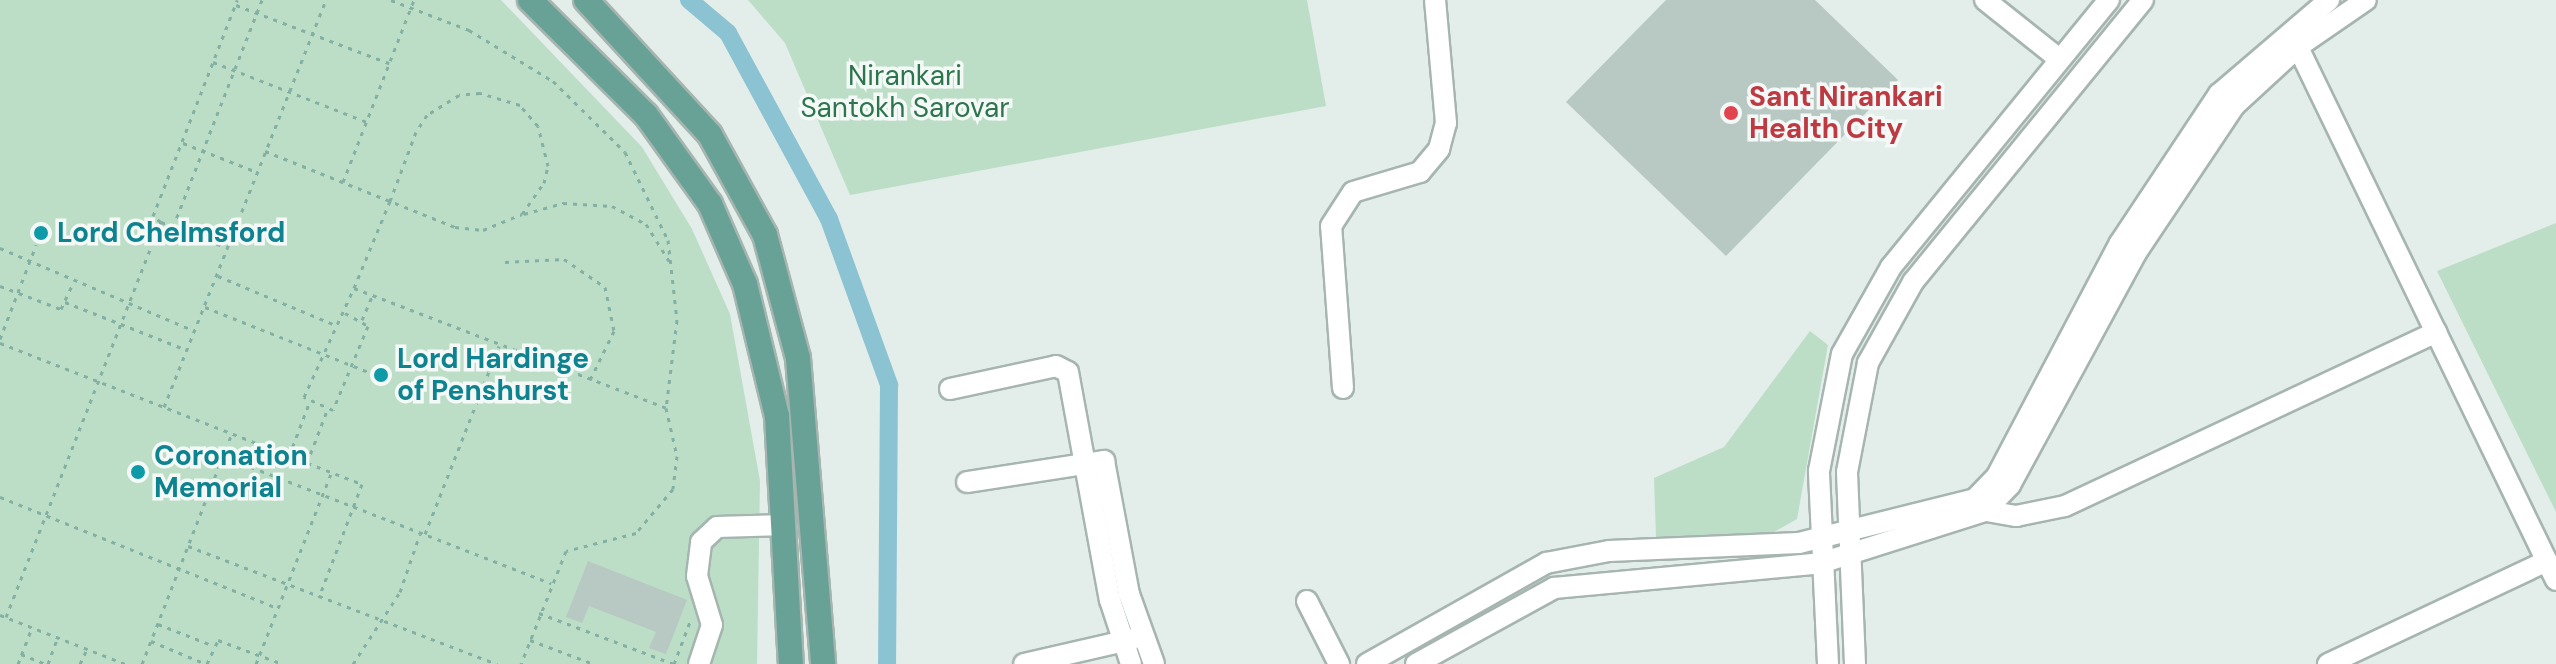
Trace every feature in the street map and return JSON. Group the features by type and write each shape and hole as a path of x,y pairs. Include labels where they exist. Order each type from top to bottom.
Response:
{"main road":[{"path":"530,0 646,115 710,204 745,284 777,416 791,664"},
{"path":"586,0 710,135 765,235 798,358 823,664"}],"street":[{"path":"1343,388 1331,226 1353,192 1420,172 1439,149 1446,123 1435,0"},
{"path":"1985,0 2058,58"},
{"path":"1855,664 1846,529 1852,423 1868,363 1913,282 2003,167 2143,0"},
{"path":"1416,664 1505,610 1554,588 1594,580 1821,563 1848,558 1985,511 2010,485 2136,253 2234,106 2329,0"},
{"path":"1964,505 1997,476 2059,347 2219,94 2294,38 2366,0"},
{"path":"1828,664 1819,536 1825,418 1842,354 1891,267 2104,5 2119,27"},
{"path":"2294,38 2556,580"},
{"path":"1983,152 2003,167"},
{"path":"1367,664 1493,587 1546,563 1591,555 1819,536 1964,505 2016,516 2065,506 2436,332"},
{"path":"950,389 1063,367 1131,640 1131,664"},
{"path":"967,482 1085,459"},
{"path":"699,664 712,625 701,591 697,556 707,533 785,525"},
{"path":"1591,555 1594,580"},
{"path":"2328,664 2547,561"},
{"path":"1307,601 1339,664"},
{"path":"1024,664 1131,640"},
{"path":"1131,640 1154,664"}],"path":[{"path":"173,227 262,0"},
{"path":"164,407 326,0"},
{"path":"391,0 511,52 594,117 647,184 673,268 677,320 666,408 677,456 664,506 636,533 570,546 551,583 521,664"},
{"path":"343,182 414,0"},
{"path":"228,248 153,216 236,2 257,14 389,63"},
{"path":"212,62 367,122"},
{"path":"345,313 368,326 335,408 328,408 304,396 333,324 345,313 427,115 459,95 480,93 520,105 546,144 544,183 522,214"},
{"path":"181,142 257,172"},
{"path":"265,151 467,230 563,203 612,206 646,224 673,268"},
{"path":"6,617 161,222"},
{"path":"36,245 0,341 362,485 319,597"},
{"path":"0,248 73,276 73,283 60,309 0,286"},
{"path":"505,262 564,259 605,287 614,331 590,380"},
{"path":"218,276 333,324"},
{"path":"73,283 195,331"},
{"path":"354,288 666,408"},
{"path":"362,320 372,296"},
{"path":"65,302 187,350"},
{"path":"205,307 368,372"},
{"path":"353,664 385,622 499,346"},
{"path":"289,456 310,401"},
{"path":"307,463 328,408"},
{"path":"142,664 232,433"},
{"path":"223,456 551,583"},
{"path":"256,664 332,473"},
{"path":"0,497 278,608"},
{"path":"188,546 497,664"},
{"path":"539,613 674,664 701,591"},
{"path":"0,615 113,662 126,664"},
{"path":"157,624 214,646"},
{"path":"18,664 32,627"},
{"path":"21,654 47,664 58,637"},
{"path":"151,641 207,664 214,646 221,640 283,664"},
{"path":"530,640 594,664"},
{"path":"80,664 87,649"}],"green space":[{"path":"0,0 501,0 642,147 692,229 730,314 760,481 757,664 0,664"},
{"name":"Nirankari Santokh Sarovar","path":"748,0 1307,0 1326,106 850,195 785,43"},
{"path":"2556,223 2556,512 2437,271"},
{"path":"1810,331 1828,345 1797,519 1774,532 1656,537 1654,478 1724,447"}],"building":[{"path":"1666,0 1815,0 1898,80 1726,256 1566,102"},
{"path":"588,561 687,600 666,654 649,648 656,632 589,606 582,623 566,617"}],"waterway":[{"path":"689,0 728,33 829,219 889,385 887,664"}],"place":[{"name":"Sant Nirankari Health City","path":"1731,113"},
{"name":"Lord Chelmsford","path":"41,233"},
{"name":"Lord Hardinge of Penshurst","path":"381,375"},
{"name":"Coronation Memorial","path":"138,472"}]}
